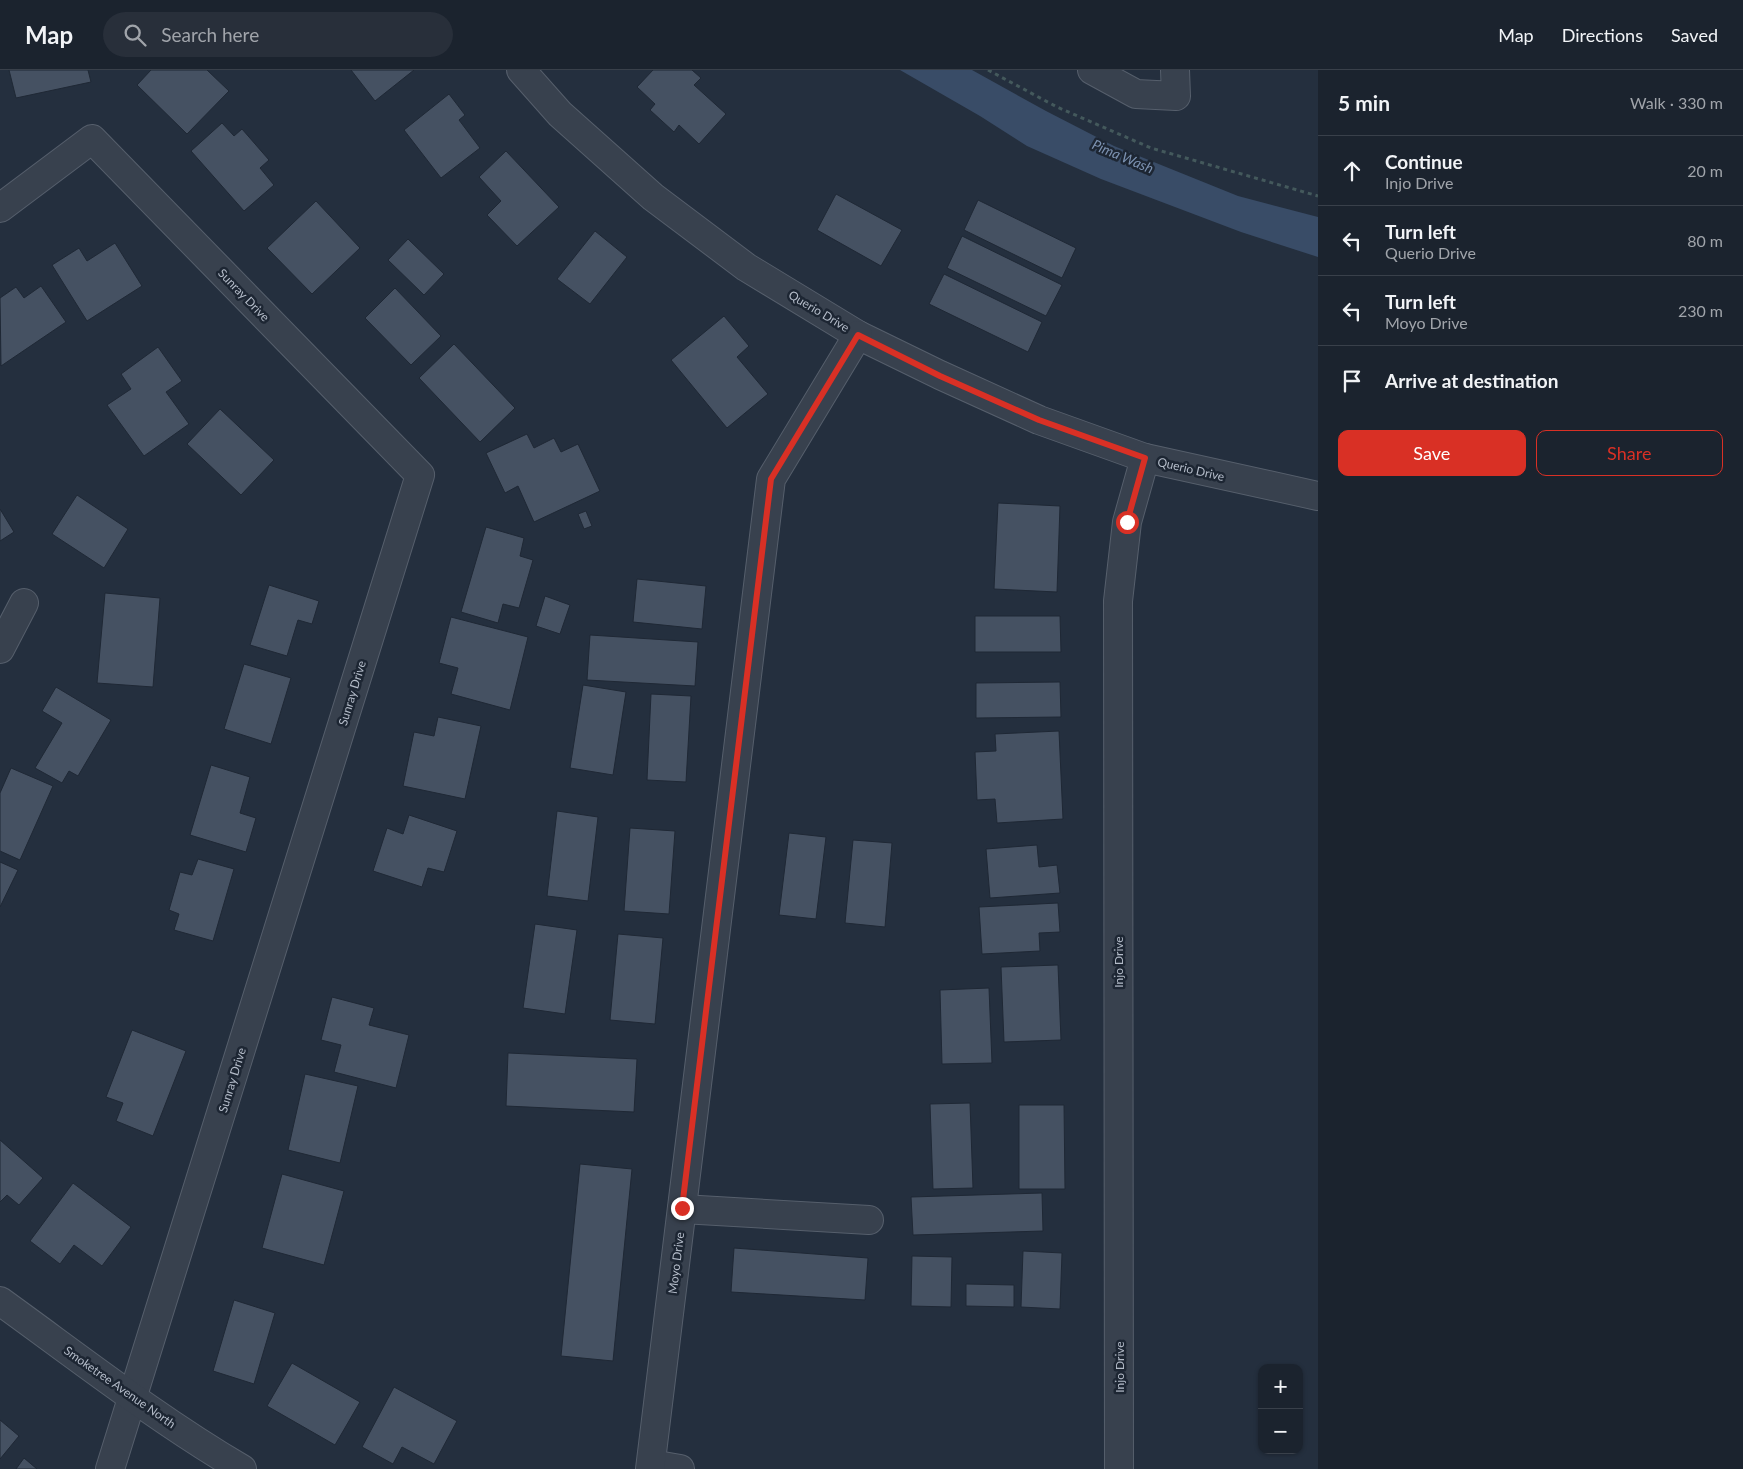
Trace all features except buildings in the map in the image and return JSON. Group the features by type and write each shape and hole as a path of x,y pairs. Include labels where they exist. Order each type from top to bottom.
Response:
{"street":[{"name":"Querio Drive","path":"521,70 560,114 653,197 746,267 858,335 940,376 1039,420 1145,458 1318,496"},
{"path":"1092,70 1136,94 1176,96 1175,70"},
{"name":"Sunray Drive","path":"0,208 92,139 420,475 134,1398 110,1469"},
{"name":"Moyo Drive","path":"651,1467 771,479 858,335"},
{"name":"Injo Drive","path":"1119,1469 1118,601 1127,522 1145,458"},
{"path":"0,649 24,603"},
{"path":"682,1208 869,1220"},
{"name":"Smoketree Avenue North","path":"0,1301 134,1398 213,1452 242,1469"},
{"path":"651,1467 680,1469"}],"path":[{"path":"988,70 1057,107 1151,148 1318,196"}],"water":[{"name":"Pima Wash","path":"900,70 972,70 1114,146 1238,196 1318,217 1318,257 1241,232 1101,179 1027,146 980,116"}],"route":[{"path":"682,1208 771,479 858,335 940,376 1039,420 1145,458 1127,522"}]}
